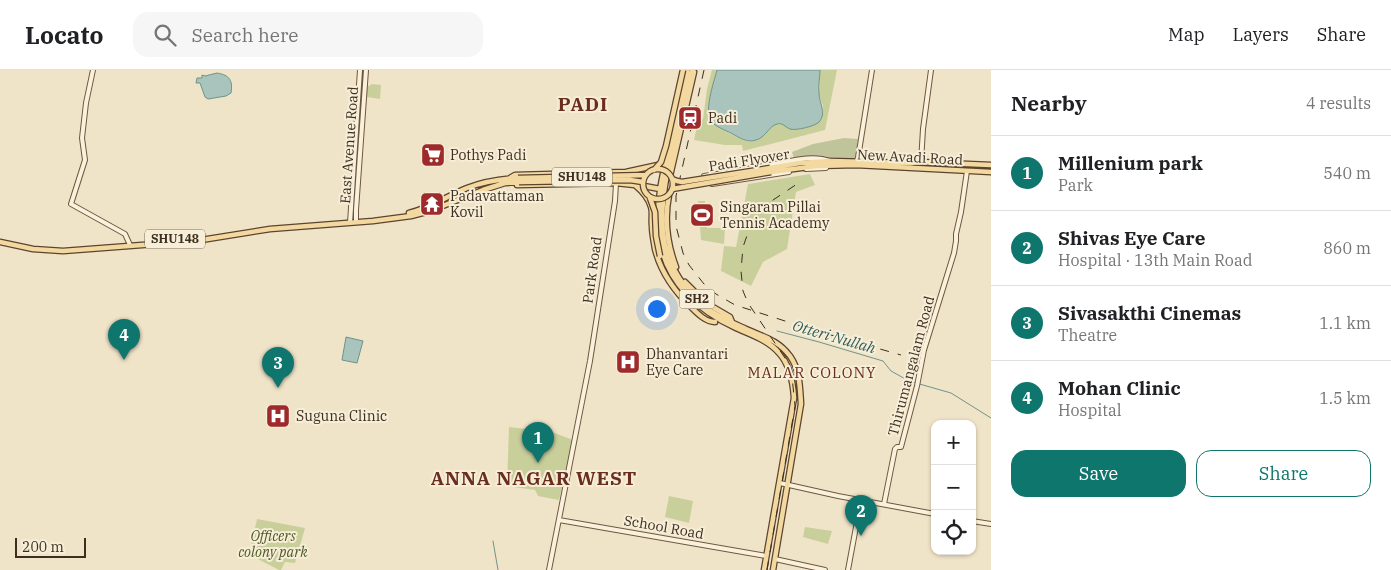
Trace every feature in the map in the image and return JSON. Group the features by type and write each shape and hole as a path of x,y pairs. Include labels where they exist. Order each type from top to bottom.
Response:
{"main road":[{"name":"SH2","path":"685,70 658,201 660,240 667,264 680,286 704,310 771,345 780,354 788,367 792,381 794,398 764,570"},
{"path":"685,70 661,162 646,175 642,182 644,191 650,198 655,212 658,248 666,272 688,301 713,321"},
{"name":"SH2","path":"693,72 670,158 663,210 663,235 669,259 695,298 711,311 768,337 783,347 792,358 797,371 801,404 773,570"},
{"path":"693,72 671,177 672,189 666,211 667,236 677,270 685,281 698,296 730,317 732,322"},
{"path":"660,189 625,183 515,185 510,180 515,174 626,172 654,167 666,162"},
{"name":"New Avadi Road","path":"825,163 921,162 991,165"},
{"name":"Padi Flyover","path":"654,170 665,171 677,181 682,182 800,163 825,163"},
{"name":"Padi Flyover","path":"672,189 825,163"},
{"name":"New Avadi Road","path":"857,163 991,172"},
{"path":"625,183 626,172"},
{"name":"SHU148","path":"519,180 646,175"},
{"name":"SHU148","path":"0,241 62,248 130,244 195,238 269,226 392,219 430,211 510,180 630,180 642,182"},
{"path":"635,185 652,208 656,250 666,277 683,300 704,318 712,322 722,321"},
{"path":"650,198 660,200 669,195"},
{"path":"652,218 659,218"}],"street":[{"path":"93,70 86,103 82,138 85,160 72,204 125,234 130,244"},
{"name":"East Avenue Road","path":"350,221 360,70"},
{"name":"East Avenue Road","path":"356,221 366,70"},
{"path":"857,163 872,70"},
{"path":"921,162 923,129 932,70"},
{"path":"824,158 825,163 826,168 693,187 692,179 793,160 824,158"},
{"name":"Thirumangalam Road","path":"884,504 895,450 897,447 901,447 924,350 954,253 967,170"},
{"name":"Park Road","path":"550,570 590,361 615,201 616,183"},
{"path":"780,483 931,513"},
{"path":"848,570 861,500"},
{"name":"School Road","path":"560,520 766,556"},
{"path":"976,522 991,524"},
{"path":"775,559 825,570"}],"green space":[{"path":"712,70 717,70 708,109 718,126 749,141 761,138 774,125 781,124 785,126 823,114 823,106 819,95 820,70 837,70 825,130 743,151 742,145 725,145 694,140 698,122 703,119"},
{"path":"372,84 381,85 380,99 367,97 367,87"},
{"path":"844,138 858,139 856,159 794,158 792,152 813,144"},
{"path":"810,174 815,185 796,192 787,249 763,262 751,286 721,271 724,246 736,247 748,184"},
{"name":"Singaram Pillai Tennis Academy","path":"698,201 705,201 707,228 725,228 724,244 701,240"},
{"path":"509,427 552,432 573,440 559,500 538,496 535,490 507,486"},
{"path":"669,496 693,501 689,523 665,517"},
{"name":"Officers colony park","path":"257,519 305,528 295,563 285,562 281,570 279,570 254,557 250,551"},
{"path":"805,527 832,531 828,544 803,537"}],"water":[{"path":"717,70 820,70 819,97 823,112 821,119 814,125 805,128 790,129 782,124 777,124 756,140 750,141 740,138 716,125 710,117 710,97"},
{"path":"217,73 225,75 230,79 231,93 226,96 208,99 205,97 200,83 196,83 197,78 202,78 202,75"},
{"path":"346,337 363,341 357,363 342,360"}],"waterway":[{"name":"Otteri Nullah","path":"777,331 883,361 891,371 909,381 951,393 991,418"},
{"path":"493,541 498,570"}],"railway":[{"path":"704,70 676,196 676,226 683,253 689,265 704,284 716,294 735,305 901,355"},
{"path":"767,570 795,406 791,367 748,303 743,291 741,271 743,247 750,227 773,200 800,182"}],"place":[{"name":"Padi","path":"690,118"},
{"name":"Pothys Padi","path":"433,155"},
{"name":"Padavattaman Kovil","path":"432,204"},
{"name":"Singaram Pillai Tennis Academy","path":"702,215"},
{"name":"Mohan Clinic","path":"124,360"},
{"name":"Dhanvantari Eye Care","path":"628,362"},
{"name":"Sivasakthi Cinemas","path":"278,388"},
{"name":"Suguna Clinic","path":"278,416"},
{"name":"Millenium park","path":"538,463"},
{"name":"Shivas Eye Care","path":"861,536"}],"district":[{"name":"PADI","path":"583,104"},
{"name":"MALAR COLONY","path":"812,373"},
{"name":"ANNA NAGAR WEST","path":"534,478"}]}
